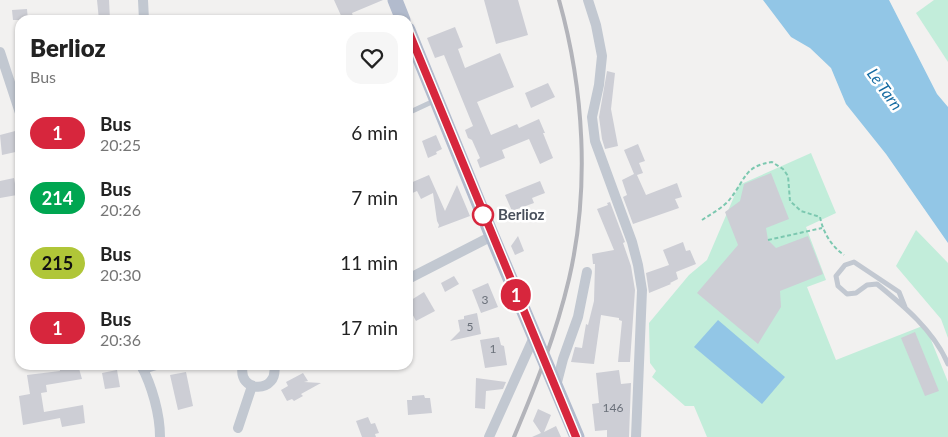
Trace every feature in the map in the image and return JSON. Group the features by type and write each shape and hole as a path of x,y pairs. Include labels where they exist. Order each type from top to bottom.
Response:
{"main road":[{"path":"395,0 401,15"},
{"path":"413,42 576,437"}],"street":[{"path":"143,0 144,15"},
{"path":"588,0 596,25 602,56 599,85 592,117 595,141 632,242 642,290 636,437"},
{"path":"0,52 15,98"},
{"path":"413,276 492,236"},
{"path":"556,387 563,359 578,317 587,272"},
{"path":"489,437 534,337"},
{"path":"143,370 160,424 160,437"},
{"path":"242,370 244,378 252,386 262,387 271,381 275,370"},
{"path":"238,428 252,386"}],"lane":[{"path":"413,111 436,100"},
{"path":"905,307 899,292 854,262 845,265 836,276 838,286 847,294 856,293 867,285 877,284 905,307 942,349 948,364"}],"path":[{"path":"702,220 729,200 750,170 759,164 772,162 783,169 788,176 790,201 801,211 820,217 822,228 838,251 854,262"},
{"path":"768,240 822,228"}],"green space":[{"path":"934,0 948,0 948,62 916,13"},
{"path":"811,153 836,213 806,227 826,280 807,287 836,360 925,325 948,382 948,437 707,437 694,406 685,406 652,377 656,371 650,363 649,323 689,275 707,260 739,185"},
{"path":"916,230 948,263 948,338 941,319 896,266"}],"water":[{"name":"Le Tarn","path":"763,0 889,0 937,94 948,107 948,243 886,154 846,104 831,68 810,48 791,37"},
{"path":"718,320 785,377 762,404 694,347"}],"building":[{"path":"97,0 109,0 110,15 98,15"},
{"path":"334,0 383,0 352,13 353,15 341,15"},
{"path":"484,0 518,0 528,35 496,44"},
{"path":"27,9 28,15 15,15 15,20 13,20 12,10"},
{"path":"455,27 463,47 458,49 465,68 500,53 514,87 477,102 491,135 517,124 519,128 539,119 553,158 540,164 529,139 502,150 505,158 480,168 477,160 480,158 465,130 473,126 444,55 435,58 427,38"},
{"path":"607,71 615,73 611,109 618,146 605,149 599,117"},
{"path":"548,83 555,97 531,108 525,93"},
{"path":"15,131 15,152 2,155 0,135"},
{"path":"436,135 442,149 436,152 437,154 428,158 422,141"},
{"path":"638,144 645,161 639,163 643,173 637,175 646,195 677,183 682,197 675,199 679,208 633,224 623,197 627,195 622,180 634,174 624,150"},
{"path":"771,173 789,219 766,228 768,240 776,248 808,236 823,274 780,291 781,307 758,344 697,293 738,245 725,212 740,201 744,184"},
{"path":"429,175 445,211 457,185 470,216 438,228 433,193 421,199 417,191 413,193 413,182"},
{"path":"14,178 15,195 0,198 0,181"},
{"path":"540,181 545,193 532,198 534,203 512,211 505,195"},
{"path":"610,202 625,242 623,243 631,266 635,290 630,362 618,362 622,321 619,318 601,315 594,364 571,362 575,347 582,348 586,324 588,325 594,301 595,264 593,264 592,254 614,250 597,209 608,205 607,203"},
{"path":"518,236 524,251 515,255 511,246"},
{"path":"683,242 686,251 690,250 696,264 676,272 678,279 671,284 649,293 646,273 669,265 663,250"},
{"path":"454,276 459,284 445,292 441,283"},
{"path":"488,283 498,307 481,313 472,290"},
{"path":"424,292 435,311 416,321 413,315 413,299"},
{"path":"477,313 481,334 450,341 460,331 458,320 464,319 464,316"},
{"path":"915,332 939,391 925,396 901,338"},
{"path":"499,337 501,345 504,346 507,365 485,368 480,340"},
{"path":"79,370 82,379 46,385 47,392 41,393 44,412 83,405 85,423 62,427 60,418 23,425 19,396 30,394 27,375"},
{"path":"117,370 120,387 105,389 102,373"},
{"path":"619,370 621,384 631,383 629,437 607,437 607,430 595,431 592,404 599,403 596,373"},
{"path":"186,372 193,406 178,410 170,375"},
{"path":"303,373 308,381 304,382 321,383 301,394 303,396 294,401 292,399 287,401 281,390 288,386 286,382"},
{"path":"476,378 506,382 503,389 486,391 485,409 475,408"},
{"path":"424,395 425,398 430,398 432,413 408,415 407,400 412,400 412,396"},
{"path":"538,409 551,415 544,432 556,426 561,437 532,437 541,433 533,421"},
{"path":"368,417 371,424 375,423 379,433 375,434 376,437 362,437 356,421"}],"railway":[{"path":"514,437 538,379 558,320 576,245 580,210 582,174 579,103 574,68 559,0"}],"bus line":[{"name":"1","path":"413,42 576,437"}],"place":[{"name":"Berlioz","path":"483,215"}]}
